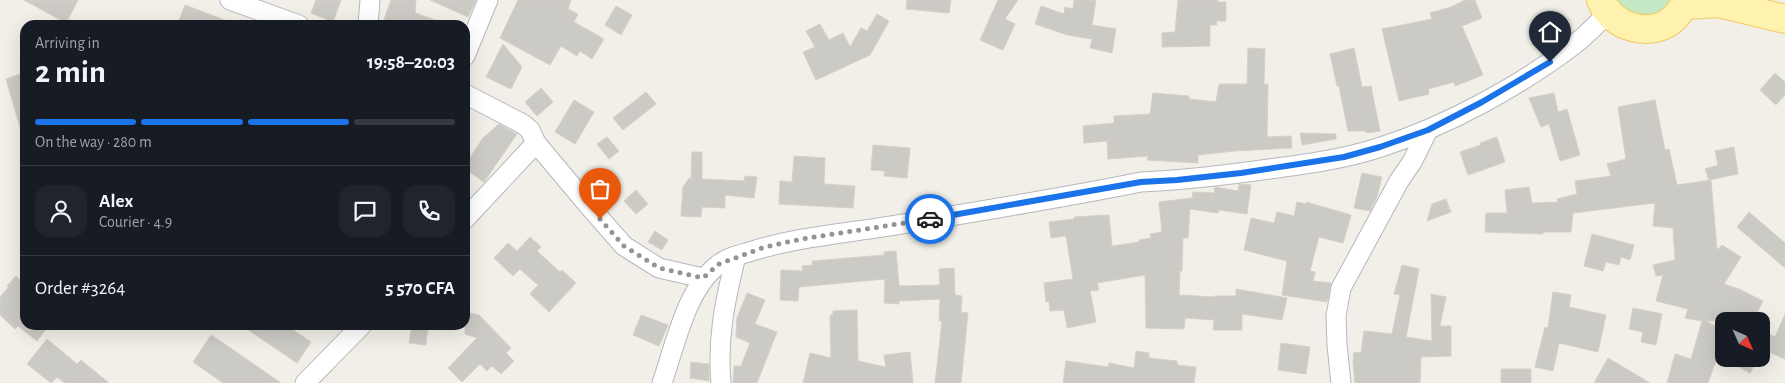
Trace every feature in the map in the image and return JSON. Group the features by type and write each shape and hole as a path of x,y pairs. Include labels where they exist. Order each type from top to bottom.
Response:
{"main road":[{"path":"1605,7 1619,22 1632,28 1646,29 1660,26 1673,20 1686,3 1718,3 1785,20"}],"street":[{"path":"230,0 285,20"},
{"path":"368,20 370,0"},
{"path":"470,44 488,0"},
{"path":"662,383 691,301 703,278 719,264 736,256 802,239 902,224 1141,182 1232,174 1344,157 1380,147 1428,130 1508,88 1550,62 1576,43 1605,7"},
{"path":"470,97 523,124 530,130 536,143 624,246 659,268 703,278"},
{"path":"1341,383 1336,316 1341,288 1428,130"},
{"path":"470,214 536,143"},
{"path":"721,383 720,366 724,306 736,256"},
{"path":"305,383 357,330"}],"green space":[{"path":"1615,0 1674,0 1662,12 1647,17 1631,14"}],"building":[{"path":"24,0 78,0 68,20 61,20"},
{"path":"316,0 341,0 334,20 328,20 311,13"},
{"path":"391,0 416,0 415,13 435,20 384,20"},
{"path":"430,0 476,0 468,17"},
{"path":"518,0 571,0 568,9 578,14 574,22 604,39 592,59 580,51 577,56 561,46 550,65 500,38"},
{"path":"907,0 951,0 949,13 906,9"},
{"path":"998,0 1018,0 1005,19 1015,24 1003,50 980,40"},
{"path":"1074,0 1096,0 1092,25 1116,29 1112,53 1090,48 1092,39 1067,35 1035,24 1041,6 1064,14 1065,7 1073,9"},
{"path":"1178,0 1218,0 1218,2 1226,2 1226,21 1216,21 1217,25 1210,25 1210,46 1162,47 1162,33 1175,32"},
{"path":"1465,0 1475,0 1482,18 1462,26 1483,75 1455,86 1454,82 1428,89 1429,94 1399,101 1382,29 1432,19 1430,13 1451,7"},
{"path":"185,5 224,20 179,20"},
{"path":"616,6 632,15 621,35 605,25"},
{"path":"877,14 889,21 870,55 816,80 803,52 815,47 806,31 820,24 829,40 843,33 850,47 861,28 867,31"},
{"path":"503,44 522,67 511,89 486,77"},
{"path":"1248,48 1265,49 1264,84 1268,84 1267,137 1291,136 1292,148 1198,155 1198,163 1147,160 1148,156 1108,159 1107,141 1084,143 1083,126 1114,123 1114,116 1150,114 1153,93 1189,96 1189,99 1216,102 1219,84 1247,84"},
{"path":"1354,48 1362,87 1371,86 1380,131 1367,133 1366,131 1348,131 1330,54"},
{"path":"1775,73 1785,82 1785,95 1776,105 1760,90"},
{"path":"20,74 20,127 6,79"},
{"path":"541,88 553,102 537,116 525,102"},
{"path":"646,92 656,104 623,130 613,118"},
{"path":"1554,93 1558,112 1567,109 1580,155 1560,161 1549,124 1541,127 1529,98"},
{"path":"574,100 594,112 575,144 555,132"},
{"path":"1655,100 1665,150 1669,149 1677,185 1711,180 1717,250 1722,245 1741,257 1724,284 1763,301 1758,312 1715,312 1715,321 1706,321 1715,326 1715,363 1708,383 1667,383 1675,354 1691,359 1702,321 1685,318 1688,309 1656,301 1663,275 1656,276 1653,265 1675,260 1673,228 1653,226 1655,203 1573,213 1571,232 1543,232 1543,234 1485,232 1486,213 1507,213 1505,190 1529,187 1532,203 1558,202 1557,199 1577,194 1575,181 1611,176 1607,164 1626,159 1618,107"},
{"path":"499,124 517,134 484,182 470,172 470,158 483,138"},
{"path":"1300,133 1336,134 1336,139 1302,145"},
{"path":"607,137 619,151 609,159 597,144"},
{"path":"1497,137 1505,162 1468,175 1460,152"},
{"path":"873,145 910,148 907,178 884,176 885,171 871,170"},
{"path":"1734,147 1738,174 1709,180 1705,169 1718,165 1715,151"},
{"path":"692,152 702,152 702,179 744,181 745,176 757,177 754,198 725,195 725,208 702,207 701,217 681,216 683,187 689,178 691,179"},
{"path":"794,156 825,158 824,184 855,186 853,208 779,204 780,181 792,182"},
{"path":"1362,173 1382,177 1377,197 1370,211 1354,208"},
{"path":"1239,184 1251,185 1247,214 1219,210 1218,213 1190,209 1188,238 1183,238 1179,295 1236,296 1236,289 1287,298 1282,320 1242,314 1242,330 1213,330 1214,320 1185,318 1184,329 1146,328 1145,275 1097,283 1099,290 1090,291 1096,322 1067,328 1064,310 1050,311 1049,301 1046,302 1044,283 1073,279 1066,236 1051,238 1049,222 1074,219 1074,217 1109,215 1112,246 1139,242 1139,240 1151,238 1150,234 1162,232 1159,202 1192,198 1193,192 1214,193 1215,187 1238,191"},
{"path":"636,190 648,204 636,214 624,201"},
{"path":"1446,199 1451,212 1427,221 1432,204"},
{"path":"1297,202 1306,204 1306,202 1351,215 1343,243 1319,237 1310,271 1315,272 1313,281 1331,283 1327,302 1282,295 1287,261 1244,250 1251,218 1274,223 1277,212 1294,216"},
{"path":"1749,212 1785,243 1785,268 1737,227"},
{"path":"655,231 668,240 662,250 648,242"},
{"path":"1592,234 1634,245 1630,260 1621,257 1619,265 1606,262 1603,271 1584,266"},
{"path":"530,237 541,247 537,251 560,272 562,270 576,283 549,312 530,294 538,285 520,269 513,276 494,258 508,243 517,251"},
{"path":"896,251 899,286 940,285 939,269 954,268 955,295 962,296 961,312 968,313 961,383 935,383 942,321 939,321 940,299 899,301 899,304 884,303 885,279 799,287 798,301 780,300 781,270 803,271 802,266 813,265 812,261 884,255 884,252"},
{"path":"1402,265 1419,269 1406,337 1432,341 1431,294 1446,297 1440,326 1451,326 1451,356 1421,357 1420,383 1355,383 1354,352 1361,353 1364,331 1392,334 1400,295 1394,294"},
{"path":"16,276 20,280 20,328 18,326 15,329 0,315 0,297 9,287 7,286"},
{"path":"1553,292 1571,295 1569,307 1606,315 1598,352 1559,343 1553,371 1535,367 1545,327 1548,328"},
{"path":"747,293 765,300 755,324 777,332 757,383 733,383 734,366 741,366 750,343 736,337 737,318"},
{"path":"1633,308 1662,314 1656,345 1641,342 1643,332 1629,329"},
{"path":"857,310 858,361 886,367 884,355 910,352 913,383 803,383 810,353 831,358 830,315 833,315 833,311"},
{"path":"470,313 479,315 511,348 506,353 514,361 501,374 492,366 487,371 480,364 462,382 448,368 477,338 465,334 465,330 470,330"},
{"path":"1785,314 1785,359 1770,352 1770,334 1775,337"},
{"path":"641,315 668,325 659,346 633,335"},
{"path":"23,330 45,330 37,341"},
{"path":"248,330 293,330 311,342 297,363"},
{"path":"411,330 428,330 426,345 409,343"},
{"path":"211,335 281,383 223,383 193,362"},
{"path":"47,339 77,364 81,360 109,383 65,383 57,377 51,383 27,364"},
{"path":"1281,343 1310,347 1306,374 1278,370"},
{"path":"1136,351 1149,353 1149,358 1177,361 1177,365 1196,367 1194,383 1063,383 1066,361 1108,367 1109,363 1134,368"},
{"path":"1608,358 1650,383 1594,383"},
{"path":"691,362 709,364 709,381 690,378"},
{"path":"1741,368 1753,368 1750,373"},
{"path":"1501,369 1531,369 1531,383 1501,383"}],"way so far":[{"path":"600,219 624,246 659,268 703,278 719,264 736,256 765,247 802,239 930,219"}],"route":[{"path":"930,219 1141,182 1241,173 1344,157 1428,130 1508,88 1550,62"}]}
